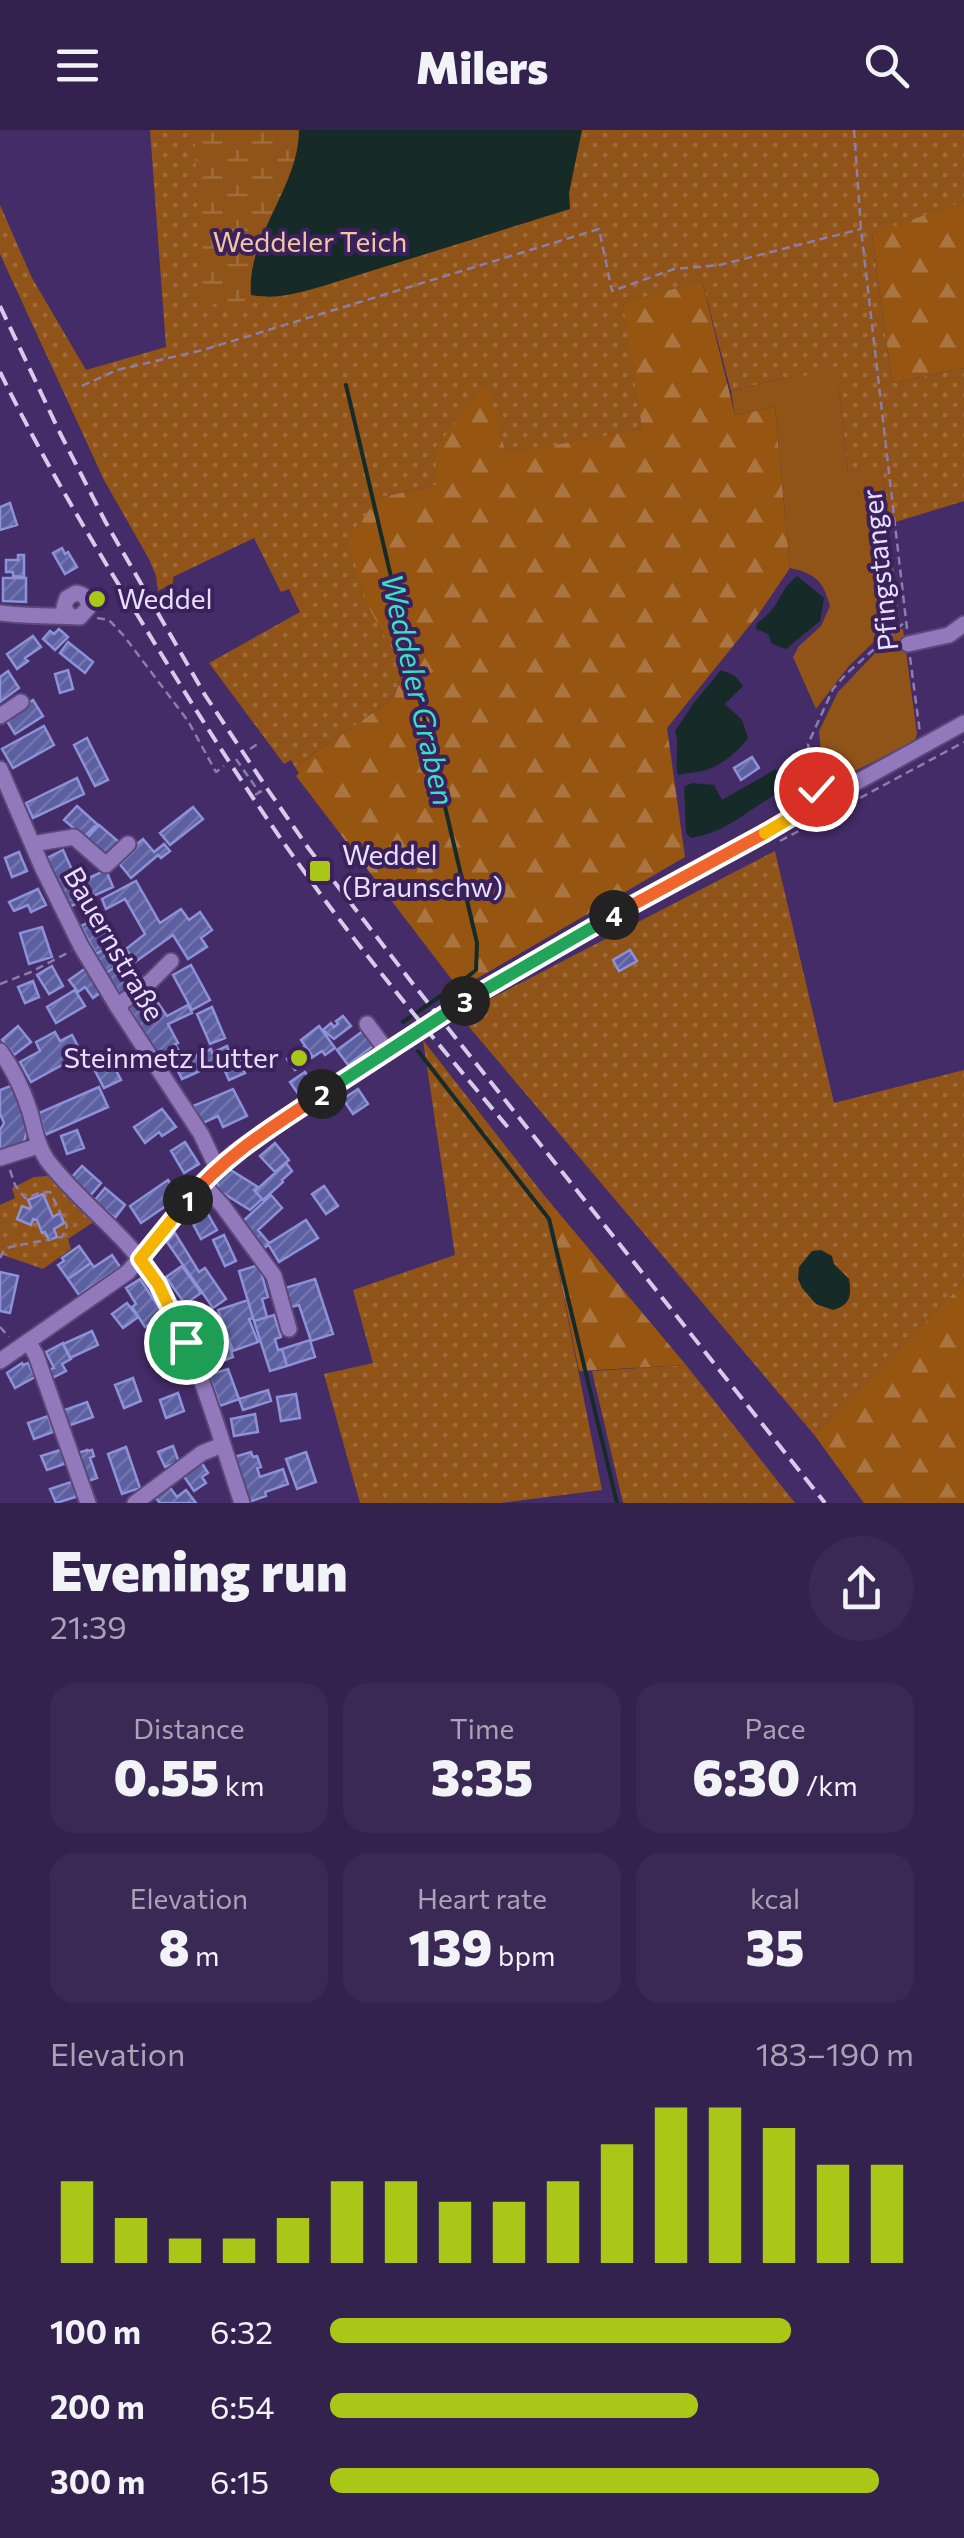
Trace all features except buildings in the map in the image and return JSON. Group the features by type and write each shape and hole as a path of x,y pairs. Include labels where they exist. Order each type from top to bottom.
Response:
{"street":[{"path":"0,613 45,617 68,614 75,618 86,612"},
{"path":"908,644 949,635 964,624"},
{"path":"0,716 21,702"},
{"path":"0,1361 112,1286 140,1259 202,1183 234,1153 387,1051 490,986 964,723"},
{"name":"Bauernstraße","path":"0,769 81,946 201,1134 217,1168"},
{"path":"32,844 74,838 106,865 128,844"},
{"path":"117,1006 171,961"},
{"path":"367,1024 387,1051"},
{"path":"0,1052 22,1088 38,1146 56,1172 128,1244 158,1284 186,1342 242,1503"},
{"name":"Bauernstraße","path":"201,1134 234,1153"},
{"path":"2,1158 38,1146"},
{"path":"202,1183 274,1276 289,1329"},
{"path":"28,1342 36,1354 88,1503"},
{"path":"135,1503 202,1454 222,1445"}],"path":[{"name":"Pfingstanger","path":"854,130 861,229 908,644 925,744"},
{"path":"82,386 117,370 203,350 599,229 612,291 674,268 720,266 861,229"},
{"path":"86,612 109,620 124,636 188,722 216,772 224,766"},
{"path":"821,800 808,744 822,711 846,674 906,621"},
{"path":"250,749 259,743"},
{"path":"236,758 257,794 264,788"},
{"path":"0,984 81,946"},
{"path":"2,1158 26,1198 50,1192"},
{"path":"0,1258 10,1247 62,1238 67,1226 45,1182"}],"green space":[{"path":"150,130 964,130 964,201 872,235 892,383 964,368 964,501 889,524 882,469 848,471 839,388 784,378 731,391 702,281 624,303 642,429 506,455 486,385 436,485 378,498 367,605 404,668 394,698 295,767 291,760 284,764 209,663 300,612 289,589 281,592 254,538 173,577 173,583 158,591 149,559 104,480 0,254 0,205 32,278 86,370 166,347"},
{"path":"194,130 299,130 291,172 256,252 251,295 233,310 202,300"},
{"path":"964,201 964,368 892,383 872,234"},
{"path":"702,281 735,415 775,407 790,568 758,615 667,728 685,857 459,989 296,776 299,773 295,767 394,698 404,669 367,605 348,538 378,498 436,485 436,447 487,384 506,454 642,429 623,303"},
{"path":"834,372 848,471 882,468 899,617 848,667 816,709 793,657 821,626 830,606 817,580 790,568 775,407 735,415 731,391 784,378"},
{"path":"898,629 903,629 917,734 914,742 824,786 819,731 838,692"},
{"path":"775,851 834,1103 964,1070 964,1503 864,1503 816,1437 459,1015"},
{"path":"423,1040 543,1194 602,1490 501,1503 360,1503 324,1374 373,1363 353,1290 455,1255"},
{"path":"51,1176 95,1221 68,1239 71,1249 43,1269 0,1254 0,1205 15,1198 12,1188 34,1177"},
{"path":"543,1194 686,1365 579,1371"},
{"path":"964,1283 964,1503 864,1503 816,1437"},
{"path":"686,1365 795,1503 623,1503 592,1371"}],"shaded area":[{"name":"Weddeler Teich","path":"299,130 582,130 569,193 570,209 305,291 251,295 256,252 291,172"},
{"path":"797,576 824,598 820,621 786,649 772,644 768,634 756,629"},
{"path":"721,670 735,676 743,686 725,704 742,720 748,738 734,754 715,766 678,775 675,731"},
{"path":"776,769 781,791 716,831 691,838 686,833 684,787 692,783 714,785 722,800"},
{"path":"821,1250 832,1256 834,1264 849,1279 848,1299 833,1310 816,1304 798,1279 799,1267 812,1251"}],"waterway":[{"name":"Weddeler Graben","path":"346,385 477,943 476,970 456,986"},
{"name":"Weddeler Graben","path":"403,1022 442,995"},
{"name":"Weddeler Graben","path":"418,1051 549,1219 617,1503"}],"railway":[{"path":"0,306 105,521 205,695 268,790 413,984 825,1503"},
{"path":"0,372 102,556 260,808 353,937 511,1131"}],"place":[{"name":"Weddel","path":"97,599"},
{"name":"Weddel (Braunschw)","path":"320,871"},
{"name":"Steinmetz Lutter","path":"299,1058"}],"route":[{"path":"186,1342 158,1284 140,1259 202,1183 234,1153 490,986 821,800 816,789"}]}
